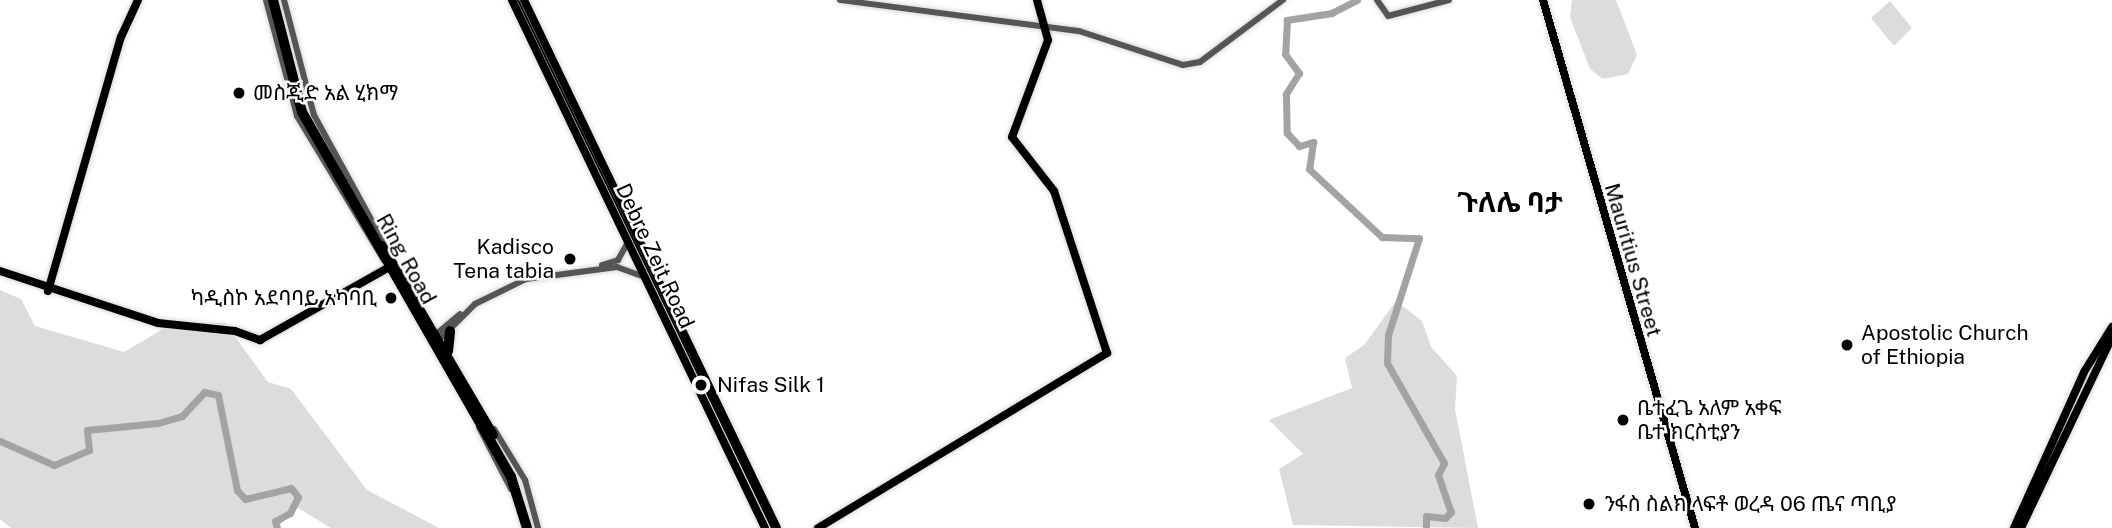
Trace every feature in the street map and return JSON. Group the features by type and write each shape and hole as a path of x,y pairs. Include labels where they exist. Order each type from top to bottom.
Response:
{"highway":[{"name":"Ring Road","path":"273,0 297,101 387,262 520,483 532,528"},
{"name":"Ring Road","path":"281,0 304,102 387,262"},
{"path":"434,337 449,328"},
{"path":"448,352 449,328"},
{"name":"Ring Road","path":"434,337 448,352 516,487 524,528"}],"main road":[{"path":"48,291 121,37 138,0"},
{"name":"Debre Zeit Road","path":"512,0 765,528"},
{"name":"Debre Zeit Road","path":"524,0 777,528"},
{"path":"818,528 1107,353 1054,191 1012,137 1045,52 1048,26 1037,0"},
{"name":"Mauritius Street","path":"1541,0 1693,528"},
{"path":"0,271 48,291 180,329 220,328 260,340 387,262"},
{"path":"2014,528 2084,372 2112,327"},
{"path":"2021,528 2112,337"}],"street":[{"path":"266,0 297,116 387,262"},
{"path":"840,0 1048,26 1194,64 1283,0"},
{"path":"1377,0 1388,16 1448,0"},
{"path":"580,270 611,263 628,243"},
{"path":"434,337 449,328 472,302 518,278 617,267 645,277"},
{"path":"483,423 525,480 538,528"}],"shaded area":[{"path":"1572,0 1616,0 1637,55 1628,74 1603,79 1590,69 1570,17"},
{"path":"1890,1 1912,28 1894,46 1871,18"},
{"path":"0,290 21,299 35,326 124,352 175,322 225,323 268,382 291,389 367,490 439,528 331,528 298,508 277,528 11,528 0,519"},
{"path":"1396,301 1422,321 1431,347 1457,376 1455,409 1478,528 1293,525 1279,469 1303,454 1269,420 1352,388 1345,358 1364,345"}],"waterway":[{"path":"1357,0 1332,13 1287,20 1285,54 1299,73 1286,94 1287,133 1299,146 1313,142 1309,169 1382,237 1419,238 1388,335 1387,363 1444,463 1438,475 1451,512 1445,518 1426,516 1426,528"},
{"path":"0,441 54,465 89,450 87,430 158,423 182,416 204,392 218,395 237,490 245,499 291,488 298,497 290,513 275,521 277,528"}],"tram line":[{"path":"518,0 772,528"}],"place":[{"name":"መስጂድ አል ሂክማ","path":"239,93"},
{"name":"Kadisco Tena tabia","path":"570,259"},
{"name":"ካዲስኮ አደባባይ አካባቢ","path":"391,298"},
{"name":"Apostolic Church of Ethiopia","path":"1847,345"},
{"name":"Nifas Silk 1","path":"701,385"},
{"name":"ቤተፈጌ አለም አቀፍ ቤተ ክርስቲያን","path":"1623,420"},
{"name":"ንፋስ ስልክ ላፍቶ ወረዳ 06 ጤና ጣቢያ","path":"1589,504"}],"district":[{"name":"ጉለሌ ባታ","path":"1510,202"}]}
